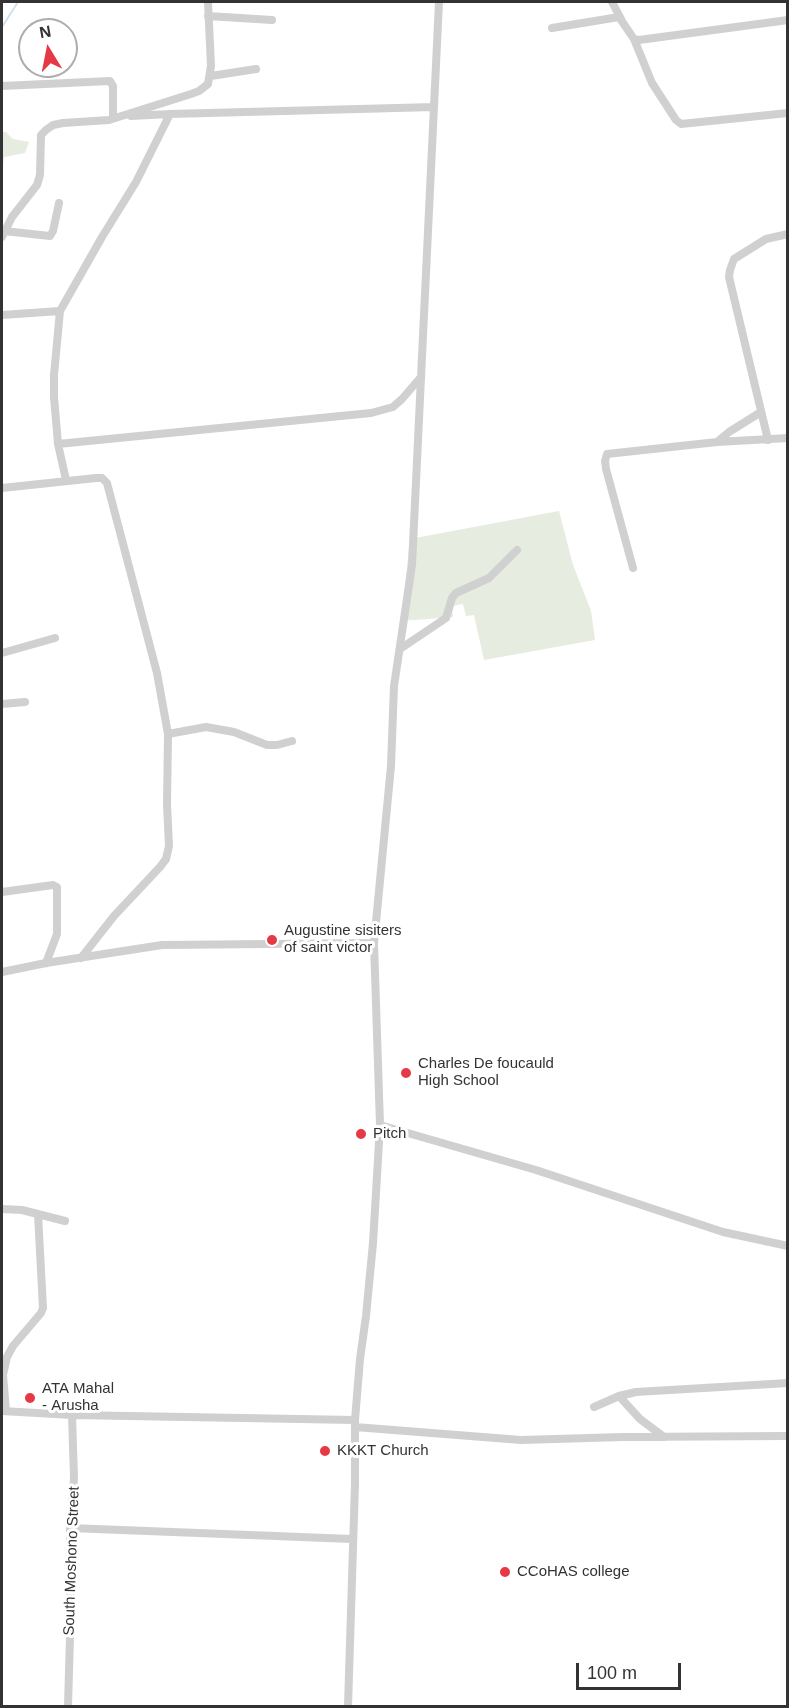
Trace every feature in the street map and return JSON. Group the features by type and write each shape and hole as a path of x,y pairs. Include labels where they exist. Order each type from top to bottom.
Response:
{"street":[{"path":"59,203 50,236 3,234 12,217 37,185 40,175 41,135 52,125 96,122 115,118 199,91 208,84 211,76 208,2"},
{"path":"348,1707 355,1424 366,1316 380,1125 374,943 391,766 394,686 412,565 440,2"},
{"path":"612,2 634,39 652,83 681,124 788,113"},
{"path":"208,16 272,20"},
{"path":"552,28 615,17 621,18"},
{"path":"634,39 788,20"},
{"path":"211,76 256,69"},
{"path":"2,86 110,81 113,86 115,118"},
{"path":"115,118 170,114 434,107"},
{"path":"66,480 58,444 54,397 60,311 136,182 170,114"},
{"path":"768,440 729,270 734,259 766,239 788,234"},
{"path":"2,315 60,311"},
{"path":"58,444 371,413 393,407 421,377"},
{"path":"717,442 761,412"},
{"path":"633,568 606,470 605,457 607,454 717,442 788,438"},
{"path":"2,488 96,478 102,478 106,483 157,674 168,734 169,846 166,859 114,916 81,958"},
{"path":"400,649 446,618 456,592 489,578 516,550"},
{"path":"2,653 55,638"},
{"path":"2,704 25,702"},
{"path":"168,734 206,727 234,732 267,745 292,741"},
{"path":"2,892 53,885 57,887 57,934 46,963"},
{"path":"2,972 147,946 374,943"},
{"path":"380,1125 536,1170 723,1232 788,1246"},
{"path":"2,1209 22,1210 65,1221"},
{"path":"38,1214 43,1308 7,1357 3,1375 4,1411 355,1424 520,1440 788,1436"},
{"path":"594,1407 619,1396 636,1392 788,1383"},
{"path":"619,1396 640,1419 664,1437"},
{"name":"South Moshono Street","path":"68,1707 70,1528 74,1478 72,1415"},
{"path":"70,1528 352,1539"}],"shaded area":[{"path":"2,132 6,132 13,139 29,142 25,153 4,157 2,169"},
{"path":"559,511 573,565 591,611 595,640 484,660 474,615 466,616 463,604 452,606 453,617 401,621 410,539"}],"waterway":[{"path":"2,27 18,2"}],"place":[{"name":"Augustine sisiters of saint victor","path":"272,940"},
{"name":"Charles De foucauld High School","path":"406,1073"},
{"name":"Pitch","path":"361,1134"},
{"name":"ATA Mahal - Arusha","path":"30,1398"},
{"name":"KKKT Church","path":"325,1451"},
{"name":"CCoHAS college","path":"505,1572"}]}
